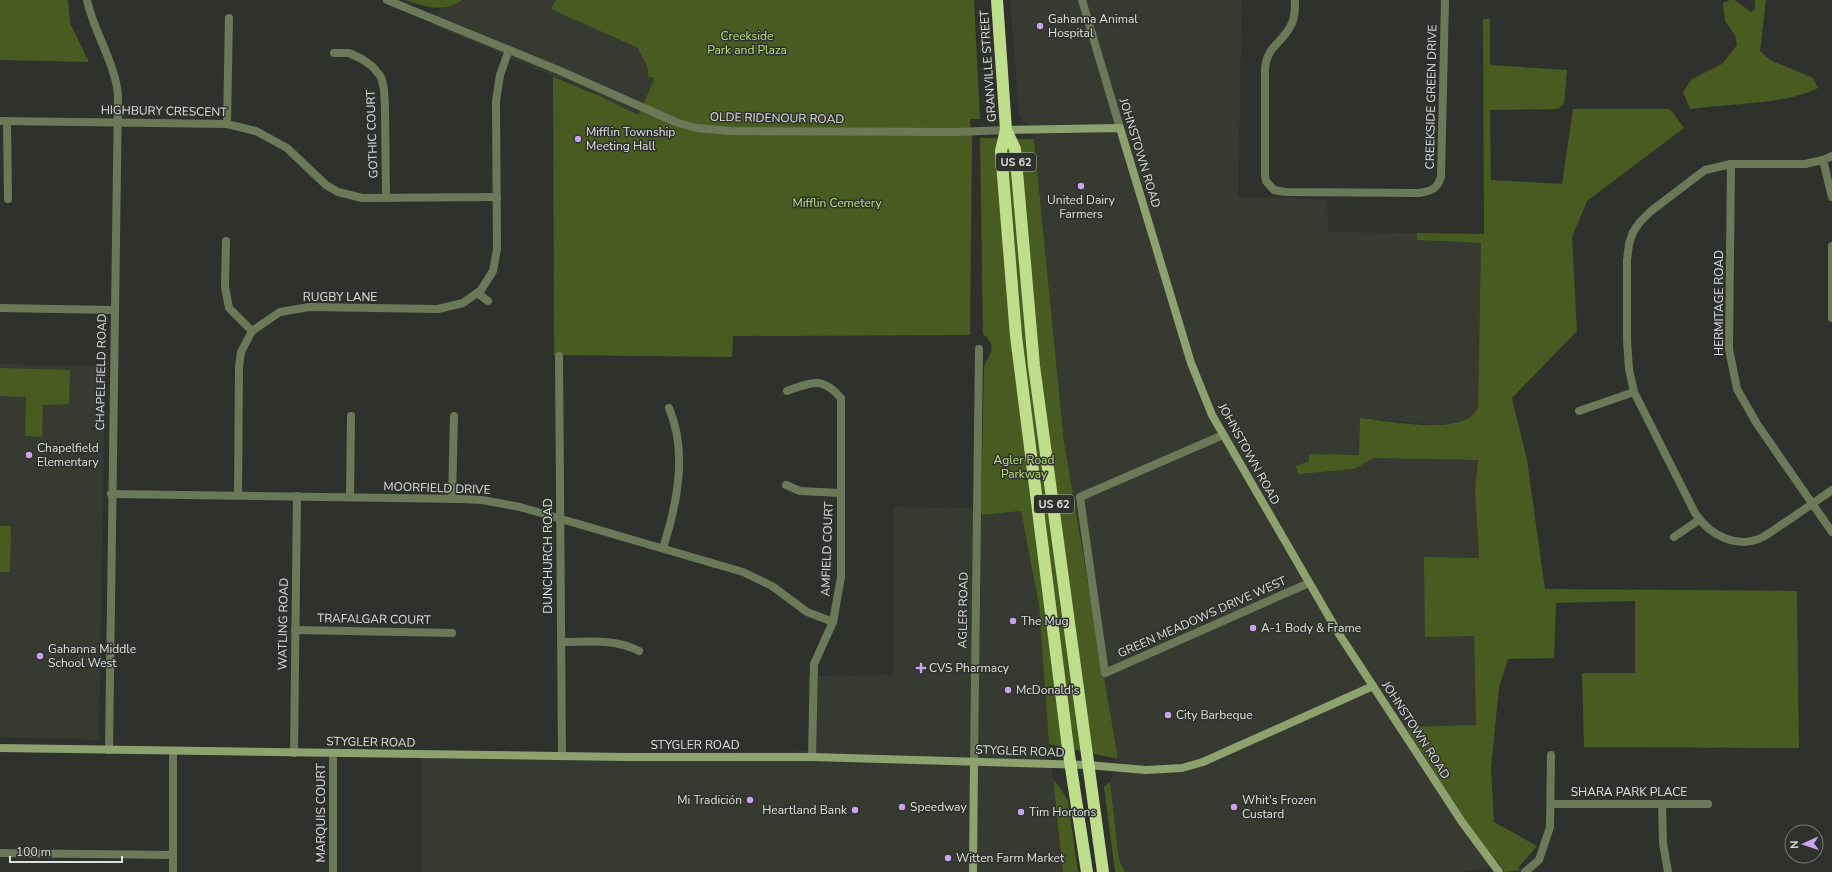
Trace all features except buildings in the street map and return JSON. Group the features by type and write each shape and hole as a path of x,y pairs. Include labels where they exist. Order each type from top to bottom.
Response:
{"highway":[{"name":"GRANVILLE STREET","path":"997,0 1006,130"},
{"name":"US 62","path":"1006,130 1000,151 1016,336 1071,765 1087,872"},
{"name":"US 62","path":"1006,130 1015,149 1024,270 1034,366 1067,598 1103,872"}],"main road":[{"name":"OLDE RIDENOUR ROAD","path":"1006,130 1120,128"},
{"name":"JOHNSTOWN ROAD","path":"1120,128 1190,363 1204,399 1223,435 1309,583 1373,686 1462,822 1499,872"},
{"name":"STYGLER ROAD","path":"0,748 333,754 812,757 1088,765 1146,770 1182,768 1203,762 1373,686"},
{"name":"AGLER ROAD","path":"973,872 974,762"}],"street":[{"name":"CHAPELFIELD ROAD","path":"87,0 93,20 108,54 116,80 117,122 111,494 109,750"},
{"name":"OLDE RIDENOUR ROAD","path":"387,0 606,90 664,117 697,128 730,132 958,132 1006,130"},
{"name":"JOHNSTOWN ROAD","path":"1082,0 1120,128"},
{"name":"CREEKSIDE GREEN DRIVE","path":"1295,0 1291,27 1270,49 1266,62 1264,176 1266,181 1274,190 1285,192 1419,193 1434,189 1441,177 1445,0"},
{"path":"227,124 229,18"},
{"name":"RUGBY LANE","path":"238,495 239,367 241,352 252,331 280,312 309,307 438,309 463,303 481,290 493,271 497,249 496,101 500,75 509,50"},
{"name":"GOTHIC COURT","path":"334,53 349,53 362,59 373,67 381,77 384,89 385,108 386,197"},
{"name":"HIGHBURY CRESCENT","path":"4,121 227,124 256,131 282,145 334,190 362,198 497,197"},
{"path":"4,121 8,199"},
{"path":"1832,156 1823,160 1804,164 1731,164 1705,170 1651,211 1640,222 1629,244 1627,260 1627,340 1629,369 1634,392 1702,524 1722,538 1742,542 1763,537 1832,490"},
{"path":"1823,160 1832,197"},
{"name":"HERMITAGE ROAD","path":"1731,164 1729,349 1737,390 1757,424 1832,532"},
{"path":"226,241 225,288 229,308 252,331"},
{"path":"1832,246 1832,318"},
{"path":"477,293 488,301"},
{"path":"0,308 114,310"},
{"name":"AGLER ROAD","path":"974,762 979,349"},
{"name":"DUNCHURCH ROAD","path":"559,356 562,756"},
{"name":"AMFIELD COURT","path":"787,391 807,384 820,382 832,387 841,398 841,577 834,622 814,664 812,757"},
{"path":"1579,411 1634,392"},
{"path":"663,548 672,520 678,481 678,436 669,408"},
{"path":"350,498 351,416"},
{"path":"452,498 454,416"},
{"name":"GREEN MEADOWS DRIVE WEST","path":"1223,435 1080,497 1105,673 1309,583"},
{"path":"786,485 800,491 841,493"},
{"name":"MOORFIELD DRIVE","path":"111,494 452,498 482,500 560,518 743,572 772,586 808,612 834,622"},
{"name":"WATLING ROAD","path":"294,753 297,496"},
{"path":"1674,537 1699,520"},
{"name":"TRAFALGAR COURT","path":"296,630 452,633"},
{"path":"561,642 612,642 626,644 639,651"},
{"path":"173,751 173,872"},
{"name":"MARQUIS COURT","path":"333,754 333,872"},
{"path":"1525,872 1539,860 1550,827 1552,755"},
{"name":"SHARA PARK PLACE","path":"1551,804 1708,804"},
{"path":"1662,805 1663,843 1668,872"},
{"path":"0,853 173,855"}],"shaded area":[{"path":"462,0 556,0 552,9 638,48 654,80 638,115 602,97 433,25 440,8 458,3"},
{"path":"1010,0 1242,0 1238,197 1327,199 1328,232 1417,233 1417,240 1481,243 1478,408 1469,418 1452,425 1436,425 1361,418 1360,455 1309,454 1309,461 1354,469 1374,458 1478,460 1475,490 1479,558 1424,557 1474,636 1476,726 1407,727 1450,797 1498,863 1489,868 1460,872 1125,872 1119,860 1110,782 1118,759 1064,442 1034,139 1019,114"},
{"path":"0,364 105,366 99,740 0,737"},
{"path":"894,507 981,508 983,515 1021,511 1039,605 1049,744 1063,872 421,872 421,751 677,753 809,751 808,676 894,675"}],"green space":[{"path":"0,0 68,0 70,23 89,62 0,60"},
{"path":"406,0 462,0 455,4 441,8 434,8"},
{"name":"Mifflin Cemetery","path":"556,0 974,0 980,119 970,119 972,141 970,335 733,336 732,357 554,355 553,77 602,97 638,115 654,80 652,77 648,77 648,68 638,48 551,9"},
{"path":"1730,0 1735,0 1751,12 1755,9 1755,0 1766,0 1760,51 1770,60 1813,78 1818,88 1804,94 1773,101 1690,109 1683,92 1692,79 1722,64 1737,45 1735,35 1725,21 1723,3"},
{"path":"1483,19 1490,19 1490,65 1567,70 1564,104 1558,109 1490,110 1491,180 1562,184 1573,109 1670,109 1684,128 1587,201 1572,237 1577,331 1512,398 1527,460 1545,589 1797,591 1799,748 1584,747 1582,673 1635,673 1635,601 1556,603 1554,658 1508,659 1499,687 1491,768 1494,822 1537,846 1518,868 1522,870 1505,872 1473,831 1406,727 1476,725 1474,636 1425,637 1424,557 1479,558 1475,490 1478,460 1374,458 1354,469 1298,474 1296,466 1309,461 1309,454 1359,455 1360,418 1400,423 1444,425 1467,419 1472,416 1478,408 1481,243 1417,240 1417,233 1484,234"},
{"name":"Agler Road Parkway","path":"980,138 1034,139 1064,442 1118,759 1049,744 1039,605 1021,511 982,515 984,366 989,357 991,346 990,342 983,334"},
{"path":"0,368 70,370 69,404 43,405 42,437 25,436 26,397 0,396"},
{"path":"0,526 11,526 10,572 0,572"},
{"path":"1053,779 1068,801 1078,872 1063,872"},
{"path":"1110,782 1119,860 1125,872 1115,872 1104,787"}],"place":[{"name":"Gahanna Animal Hospital","path":"1040,26"},
{"name":"Mifflin Township Meeting Hall","path":"578,139"},
{"name":"United Dairy Farmers","path":"1081,186"},
{"name":"Chapelfield Elementary","path":"29,455"},
{"name":"The Mug","path":"1013,621"},
{"name":"A-1 Body & Frame","path":"1253,628"},
{"name":"Gahanna Middle School West","path":"40,656"},
{"name":"CVS Pharmacy","path":"921,668"},
{"name":"McDonald's","path":"1008,690"},
{"name":"City Barbeque","path":"1168,715"},
{"name":"Mi Tradición","path":"750,800"},
{"name":"Speedway","path":"902,807"},
{"name":"Whit's Frozen Custard","path":"1234,807"},
{"name":"Heartland Bank","path":"855,810"},
{"name":"Tim Hortons","path":"1021,812"},
{"name":"Witten Farm Market","path":"948,858"}],"park label":[{"name":"Creekside Park and Plaza","path":"747,43"}]}
